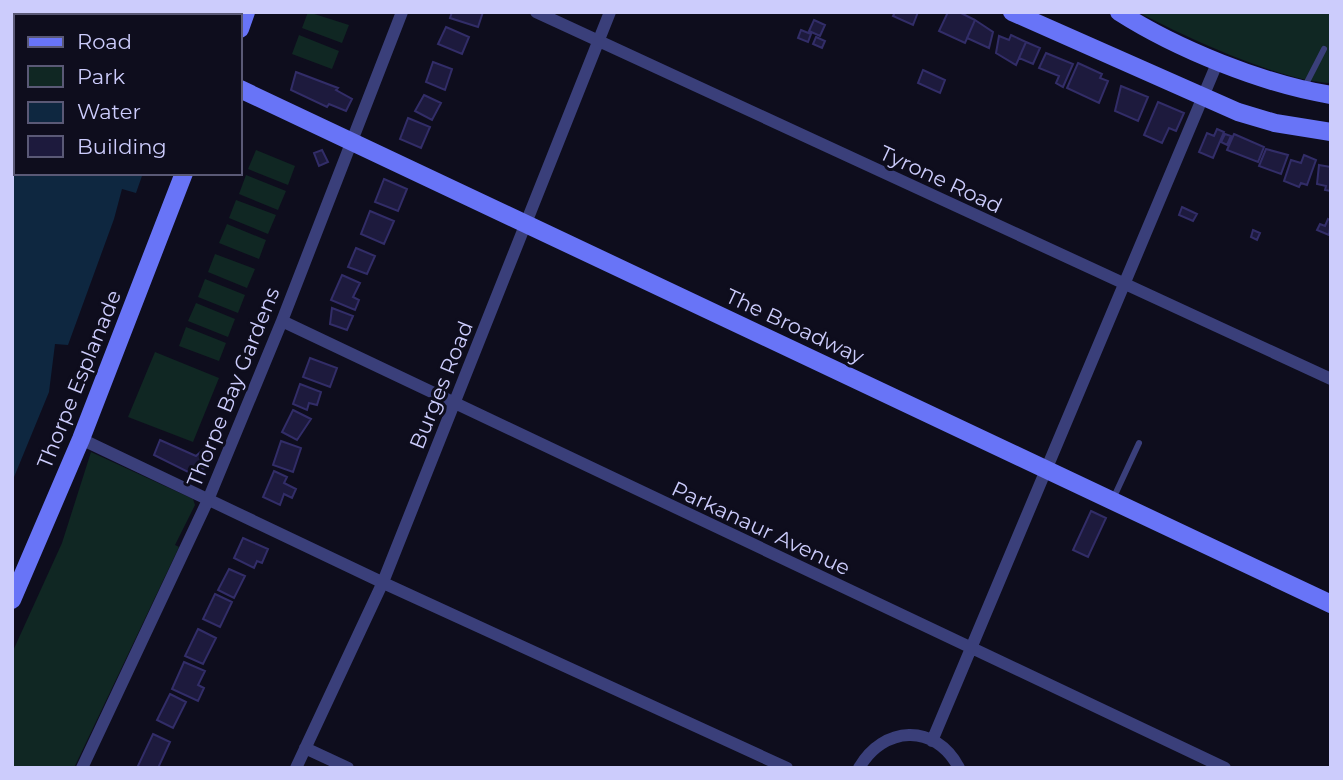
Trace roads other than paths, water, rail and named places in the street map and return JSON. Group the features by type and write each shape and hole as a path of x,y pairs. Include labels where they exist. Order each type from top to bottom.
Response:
{"street":[{"name":"Thorpe Bay Gardens","path":"82,768 208,500 282,321 402,12"},
{"name":"Tyrone Road","path":"536,12 1331,379"},
{"name":"Burges Road","path":"296,768 383,582 610,12"},
{"path":"1012,12 1238,112 1275,123 1331,132"},
{"path":"1119,12 1218,61 1266,80 1331,95"},
{"path":"932,741 973,649 1218,61"},
{"name":"The Broadway","path":"242,90 1331,604"},
{"name":"Thorpe Esplanade","path":"12,600 81,439 183,175"},
{"name":"Parkanaur Avenue","path":"282,321 1225,768"},
{"path":"81,439 787,768"},
{"path":"859,768 869,752 887,739 910,735 932,741 951,755 959,768"},
{"path":"305,748 348,768"}],"lane":[{"path":"1303,90 1324,49"},
{"path":"1112,501 1139,443"}],"water":[{"path":"12,12 194,12 14,14 14,175 142,175 136,193 122,189 114,219 68,345 55,344 49,392 12,482"}]}
